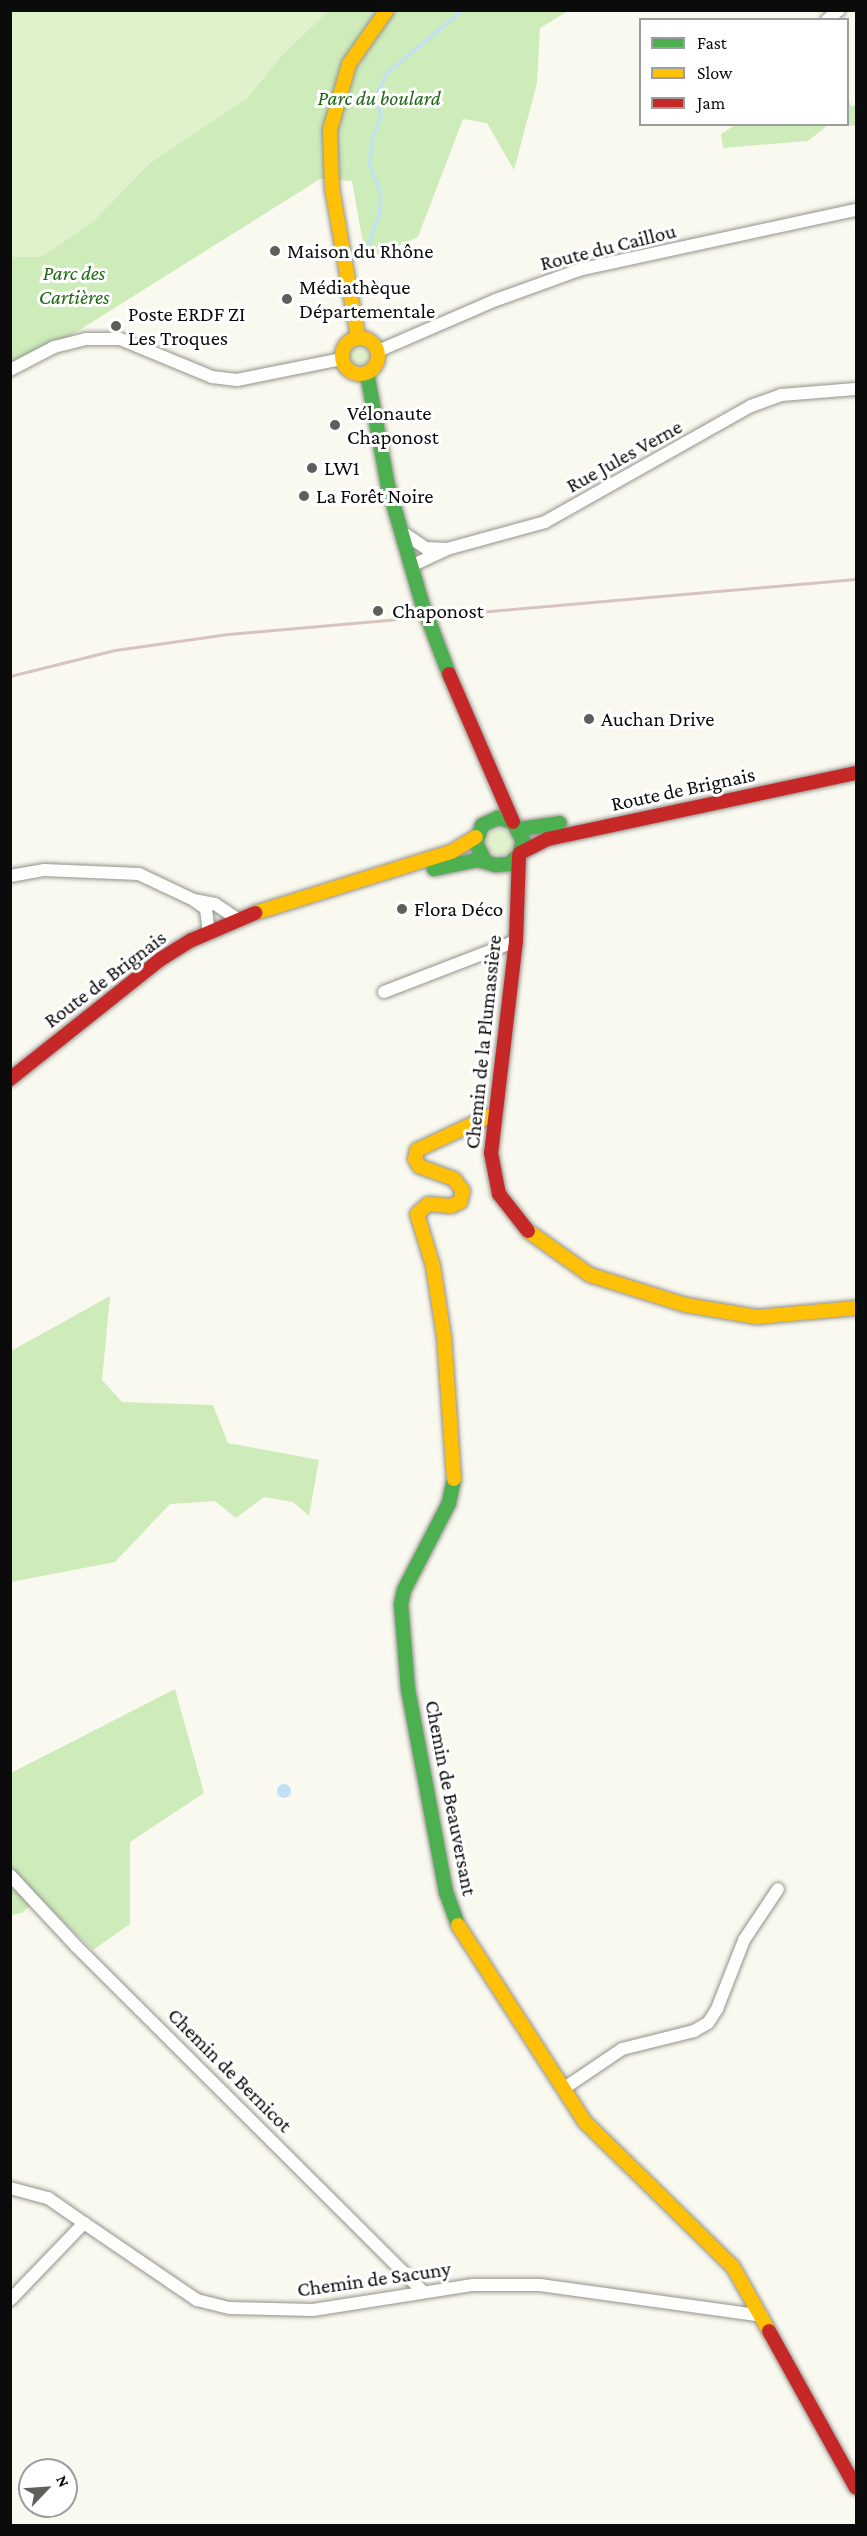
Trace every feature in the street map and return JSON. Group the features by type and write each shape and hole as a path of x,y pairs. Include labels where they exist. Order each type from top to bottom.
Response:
{"main road":[{"path":"358,337 332,188 330,130 349,64 387,10"},
{"path":"358,337 370,340 378,351 375,366 367,373 352,372 342,359 343,347 358,337"},
{"path":"367,373 388,486 411,566 444,665 494,786 524,841 520,854 509,864 491,863"},
{"path":"388,486 387,505 407,588 423,630 444,665"},
{"name":"Route de Brignais","path":"516,826 542,829 856,760"},
{"name":"Route de Brignais","path":"520,854 548,839 856,773"},
{"path":"494,786 487,821 476,837 477,850 518,893"},
{"path":"487,821 503,818 516,826"},
{"name":"Route de Brignais","path":"10,1078 161,959 209,933 237,919 369,880 452,852 476,837"},
{"name":"Chemin de la Plumassière","path":"520,854 516,941 491,1153 499,1194 508,1210 522,1227 590,1275 686,1305 738,1314 794,1316 856,1308"},
{"name":"Route de Brignais","path":"369,880 491,863"},
{"name":"Chemin de Beauversant","path":"494,1114 417,1150 415,1159 419,1166 454,1179 463,1191 460,1202 451,1206 428,1204 417,1214 433,1266 444,1337 454,1482 449,1503 404,1590 401,1623 408,1689 446,1892 457,1923 563,2089 614,2153 718,2250 762,2316 856,2488"}],"street":[{"name":"Route du Caillou","path":"378,351 524,289 582,269 856,210"},
{"path":"10,370 54,347 86,339 120,339 212,377 237,380 342,359"},
{"name":"Rue Jules Verne","path":"411,566 447,549 545,522 751,406 781,395 856,389"},
{"path":"402,532 426,548 447,549"},
{"path":"10,876 44,870 139,874 194,900 206,909 209,933"},
{"path":"194,900 215,904 237,919"},
{"path":"384,992 516,941"},
{"name":"Chemin de Bernicot","path":"10,1875 76,1946 423,2292"},
{"path":"563,2089 622,2049 694,2031 708,2023 717,2009 744,1940 778,1889"},
{"name":"Chemin de Sacuny","path":"10,2188 48,2198 197,2300 230,2308 313,2310 473,2285 540,2285 762,2316"},
{"path":"10,2300 84,2223"}],"green space":[{"path":"11,11 328,11 283,54 247,98 150,163 11,368"},
{"name":"Parc du boulard","path":"328,11 568,11 540,28 537,83 514,170 487,123 463,119 418,237 366,260 352,181 320,179 11,373 10,257 41,257 93,222 150,163 247,98 283,54"},
{"path":"849,101 851,106 856,105 856,126 849,126"},
{"path":"733,126 827,126 808,141 723,148 721,134"},
{"path":"356,346 364,346 370,352 370,360 364,366 356,366 350,360 350,352"},
{"path":"500,829 509,833 513,842 509,851 500,855 491,851 487,842 491,833"},
{"path":"110,1296 102,1380 122,1402 213,1405 228,1443 319,1460 309,1516 293,1502 264,1497 236,1518 215,1501 170,1504 115,1562 11,1582 11,1351"},
{"path":"175,1689 204,1793 130,1842 130,1924 93,1950 39,1898 22,1913 11,1915 11,1773"}],"water":[{"path":"284,1784 289,1786 291,1791 289,1796 284,1798 279,1796 277,1791 279,1786"}],"waterway":[{"path":"362,257 379,214 380,192 369,164 373,135 381,116 375,96 386,73 462,10"}],"railway":[{"path":"10,676 115,650 228,634 856,579"}],"traffic: fast":[{"path":"367,373 388,486 422,603 449,674"},
{"path":"434,869 478,860 496,865 509,864 519,855 523,841 513,822 498,818 482,825 476,843 485,861"},
{"path":"520,829 560,823"},
{"path":"454,1479 449,1503 404,1590 401,1604 408,1689 446,1892 458,1925"}],"traffic: slow":[{"path":"358,337 332,188 330,130 349,64 387,10"},
{"path":"360,338 373,343 378,356 373,369 360,374 347,369 342,356 347,343 360,338"},
{"path":"255,913 451,852 476,837"},
{"path":"454,1479 444,1337 433,1266 417,1214 428,1204 451,1206 460,1202 463,1191 454,1179 419,1166 415,1159 417,1150 494,1114"},
{"path":"528,1231 590,1275 686,1305 757,1317 856,1308"},
{"path":"458,1925 585,2122 733,2267 769,2331"}],"traffic: jam":[{"path":"449,674 513,822"},
{"path":"520,853 548,839 856,773"},
{"path":"519,855 516,941 491,1153 499,1194 528,1231"},
{"path":"10,1079 161,959 192,940 255,913"},
{"path":"769,2331 856,2488"}],"place":[{"name":"Maison du Rhône","path":"275,251"},
{"name":"Médiathèque Départementale","path":"287,299"},
{"name":"Poste ERDF ZI Les Troques","path":"116,326"},
{"name":"Vélonaute Chaponost","path":"335,425"},
{"name":"LW1","path":"312,468"},
{"name":"La Forêt Noire","path":"304,496"},
{"name":"Chaponost","path":"378,611"},
{"name":"Auchan Drive","path":"589,719"},
{"name":"Flora Déco","path":"402,909"}],"park label":[{"name":"Parc des Cartières","path":"74,285"}]}
